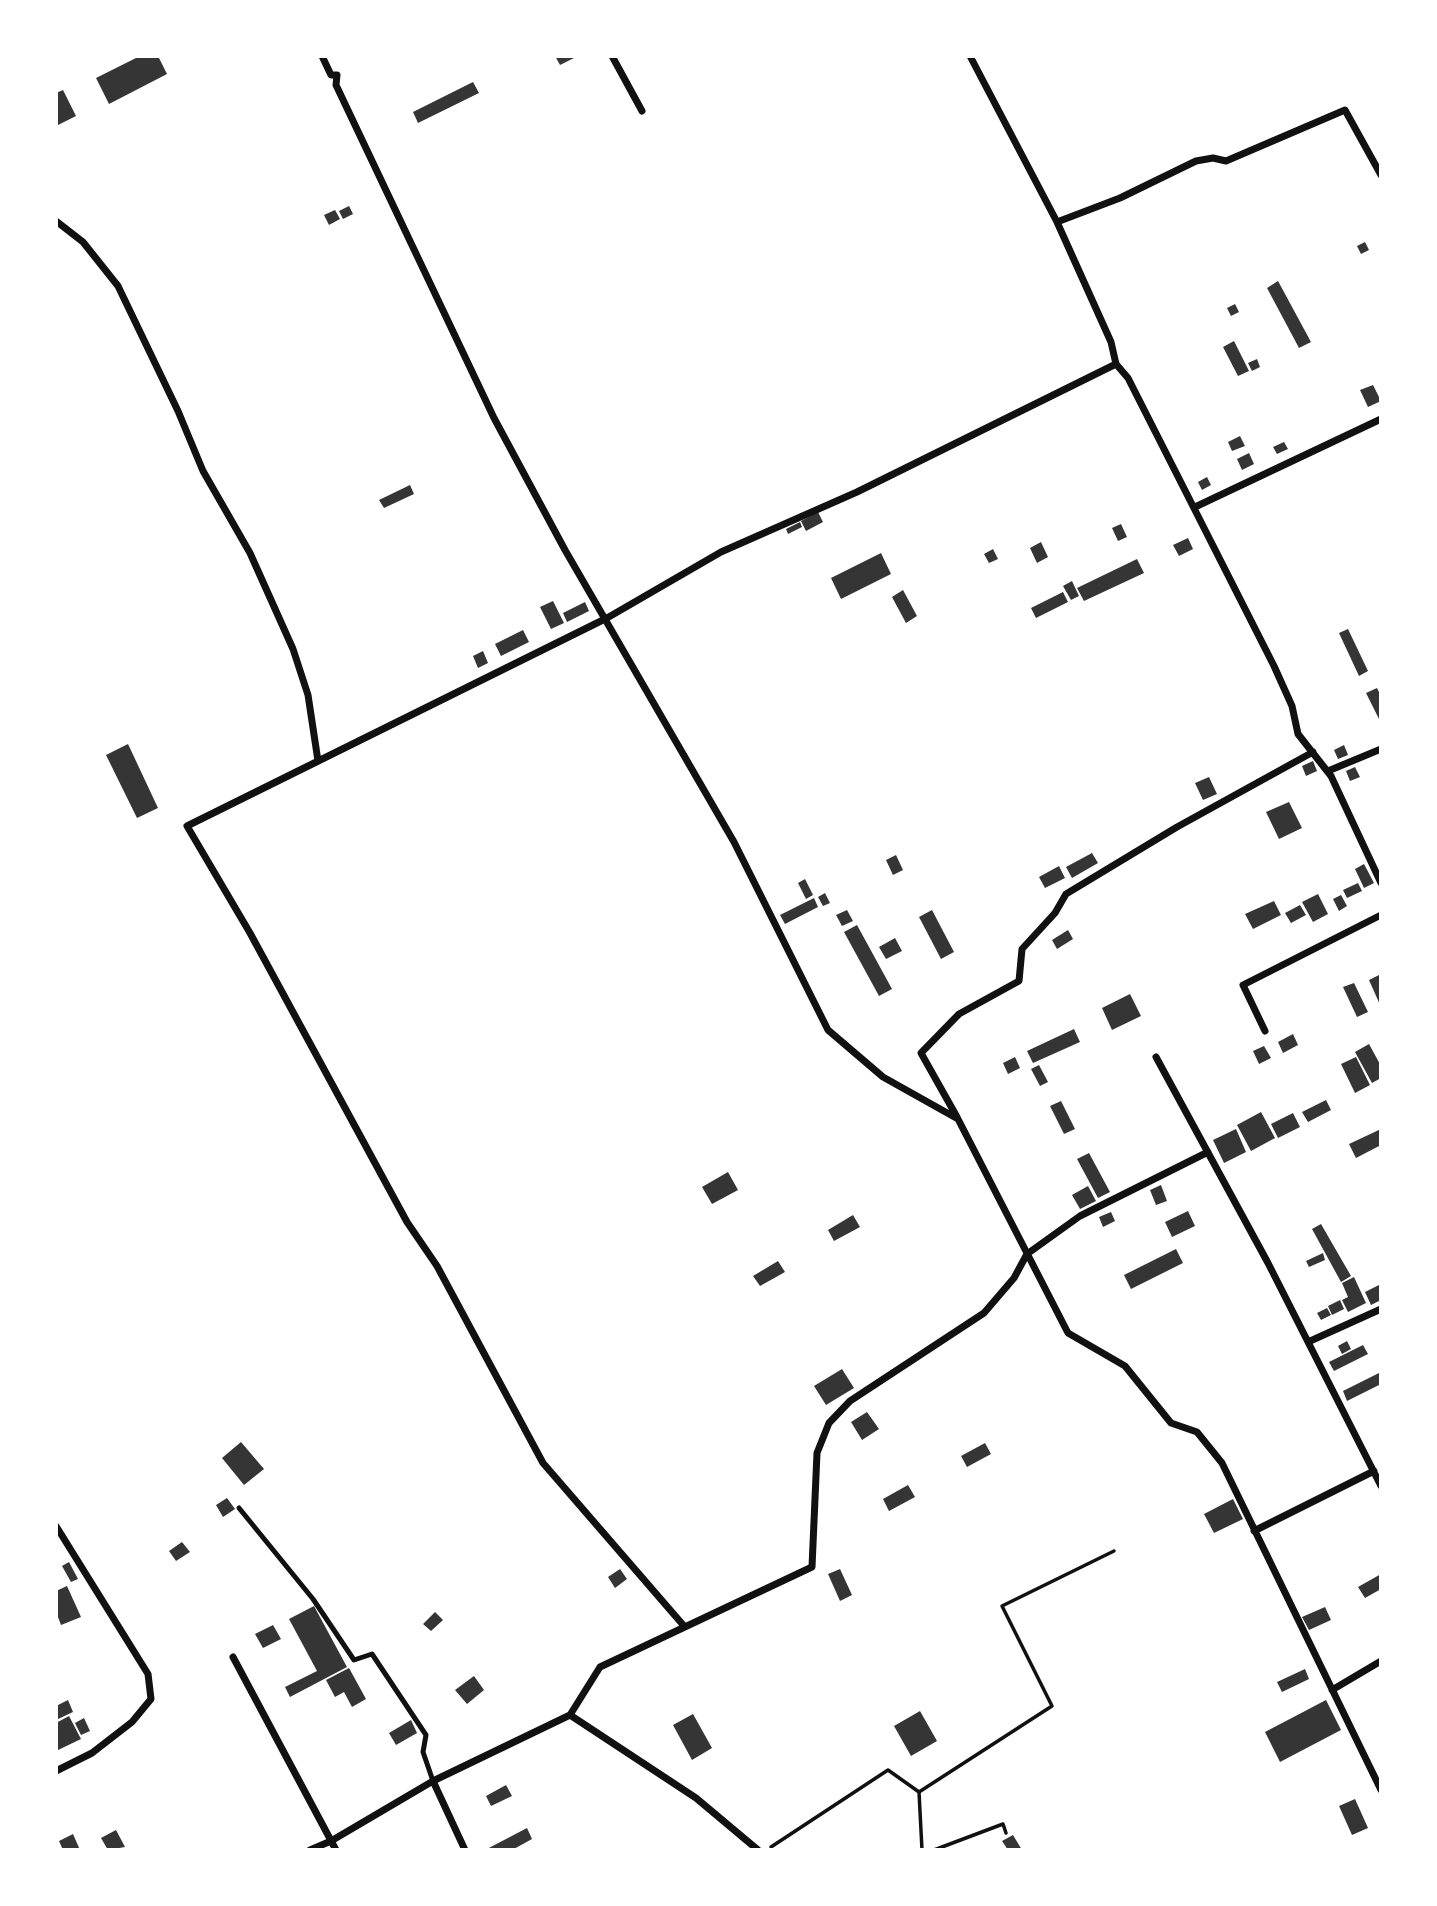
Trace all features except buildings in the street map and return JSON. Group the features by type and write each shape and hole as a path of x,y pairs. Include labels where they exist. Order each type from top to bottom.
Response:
{"street":[{"path":"322,56 331,75 337,75 336,85 494,418 565,550 607,618 734,842 828,1030 883,1077 958,1119"},
{"path":"612,56 642,111"},
{"path":"970,56 1057,222 1111,342 1116,364 1128,379 1195,507 1292,706 1298,734 1328,771 1381,883"},
{"path":"1057,222 1120,198 1196,161 1213,158 1226,161 1345,110 1381,175"},
{"path":"56,221 83,242 118,286 178,411 203,471 250,553 293,649 309,695 318,761"},
{"path":"684,1626 543,1463 443,1278 407,1222 250,933 187,826 607,618 722,552 858,492 1116,364"},
{"path":"1195,507 1381,419"},
{"path":"1328,771 1381,749"},
{"path":"1313,752 1177,827 1066,894 1055,913 1022,949 1019,981 959,1014 921,1053 1068,1333 1125,1366 1171,1423 1197,1432 1222,1463 1381,1790"},
{"path":"1265,1031 1243,985 1381,915"},
{"path":"1156,1057 1308,1342 1381,1486"},
{"path":"310,1850 331,1841 433,1781 570,1715 600,1667 812,1567 817,1453 829,1423 850,1401 984,1312 1014,1278 1027,1254 1080,1216 1208,1152"},
{"path":"1308,1342 1381,1309"},
{"path":"1254,1531 1374,1471"},
{"path":"56,1526 148,1674 150,1699 132,1722 92,1753 56,1771"},
{"path":"233,1657 336,1850"},
{"path":"1332,1690 1381,1661"},
{"path":"570,1715 696,1798 758,1850"},
{"path":"433,1781 465,1850"}],"lane":[{"path":"239,1508 313,1599 354,1660 373,1654 426,1735 423,1752 433,1781"}],"path":[{"path":"919,1792 1052,1706 1002,1606 1114,1551"},
{"path":"767,1850 888,1770 919,1792"},
{"path":"919,1792 922,1850"},
{"path":"934,1850 1003,1824 1006,1833"}]}
